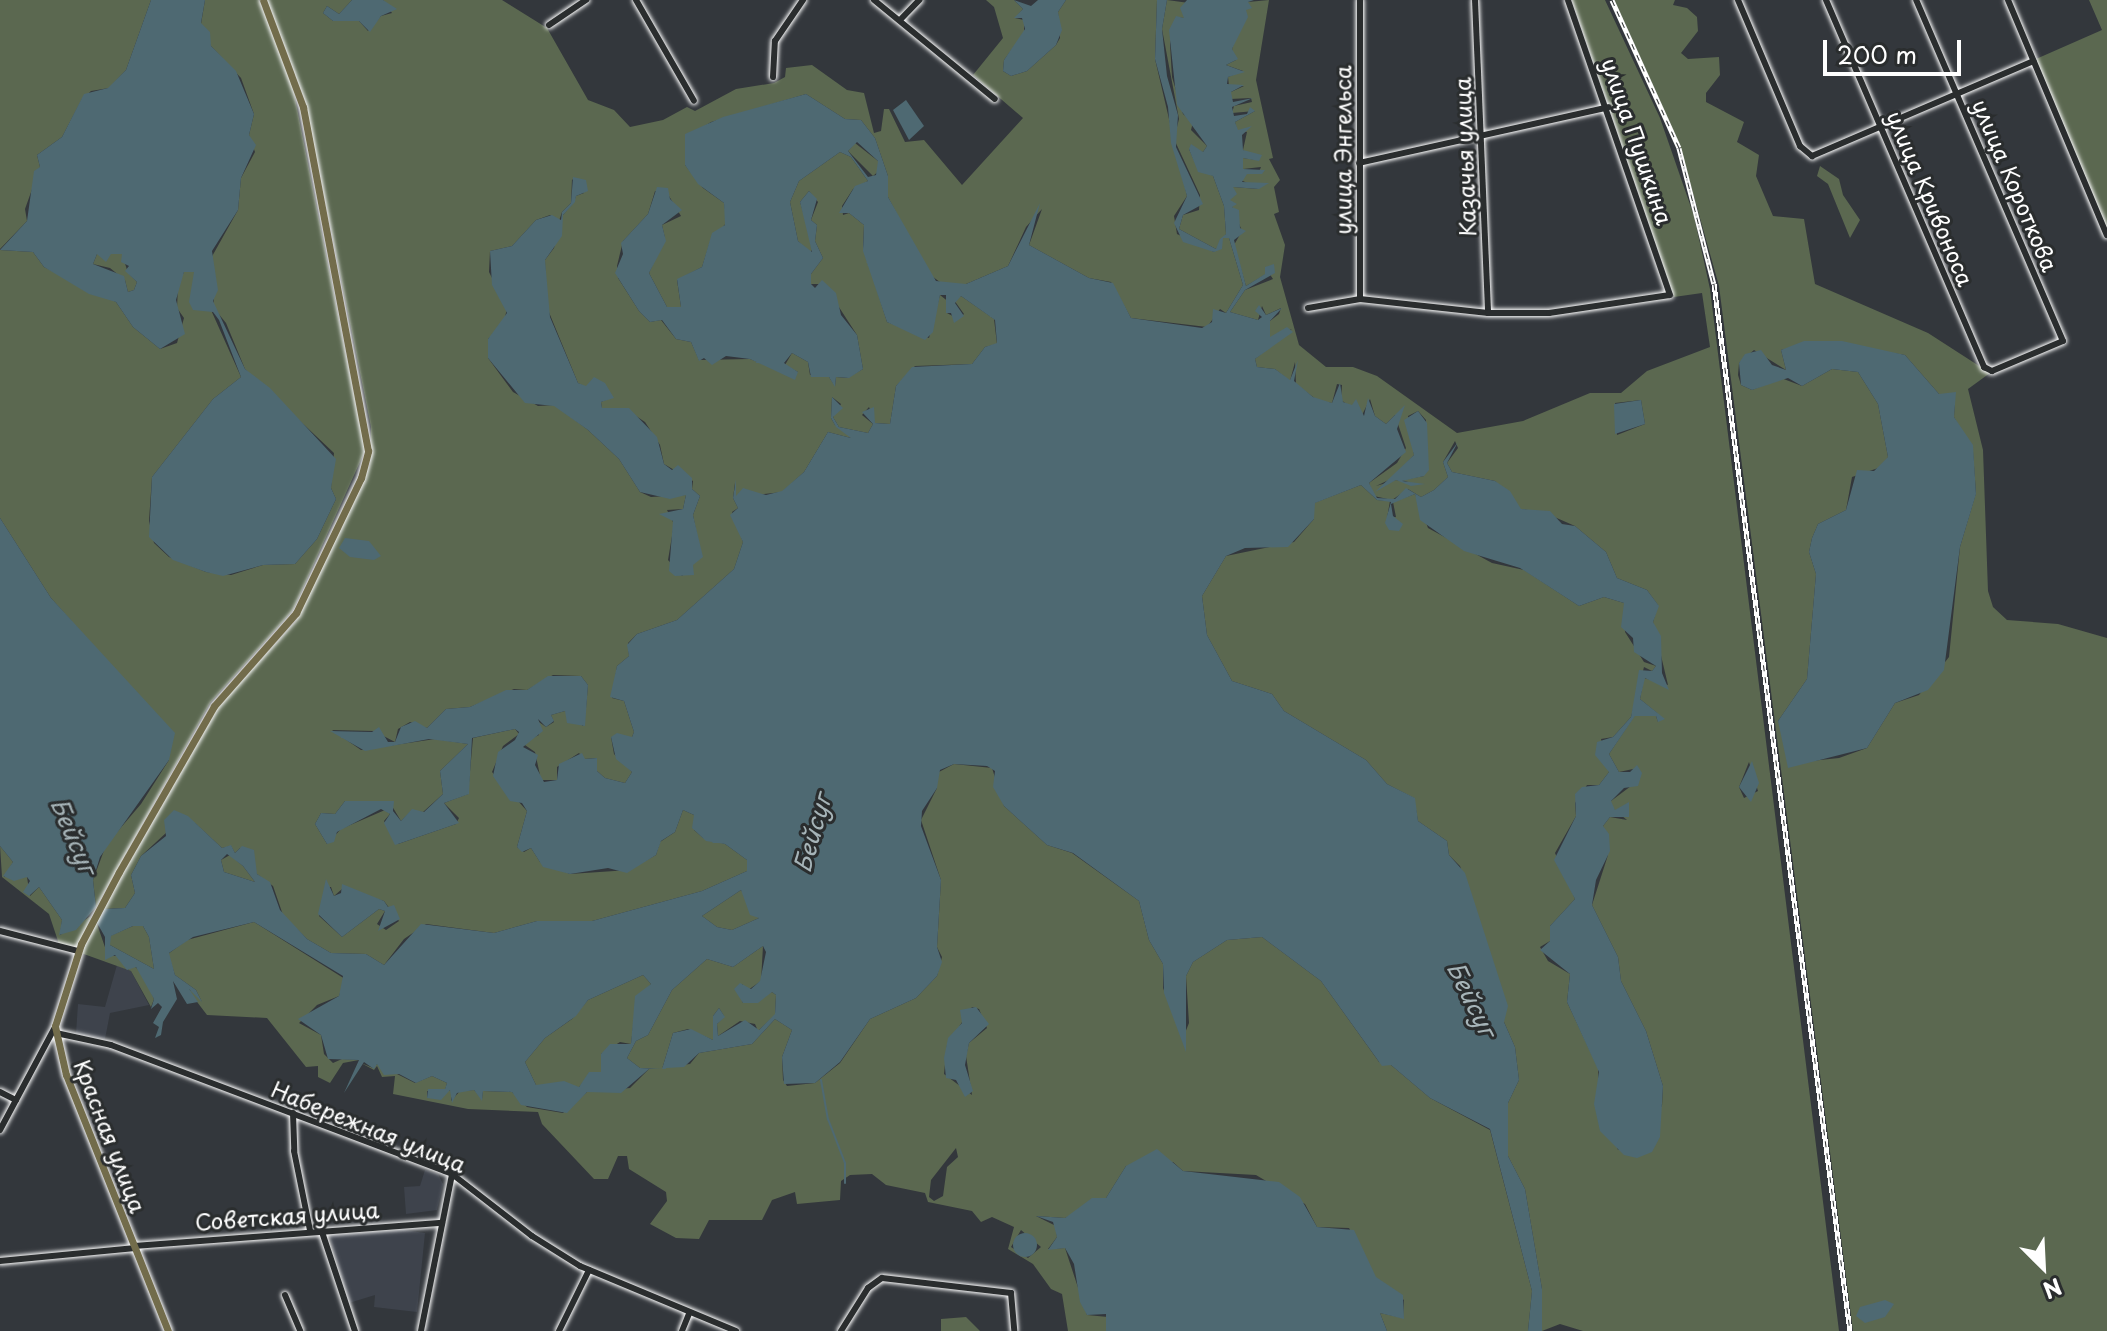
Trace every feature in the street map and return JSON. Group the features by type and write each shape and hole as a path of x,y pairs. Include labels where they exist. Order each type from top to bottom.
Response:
{"main road":[{"path":"56,1030 78,951 100,906 214,706 292,620 367,462 367,424 303,107 263,0"},
{"name":"Красная улица","path":"56,1030 66,1075 168,1331"}],"street":[{"path":"549,25 586,0"},
{"path":"636,0 694,101"},
{"path":"773,77 775,41 803,0"},
{"path":"874,0 995,99"},
{"path":"900,20 919,0"},
{"name":"улица Энгельса","path":"1360,0 1360,299"},
{"name":"Казачья улица","path":"1475,0 1488,313"},
{"name":"улица Пушкина","path":"1488,313 1569,312 1670,295 1609,107 1568,0"},
{"path":"1738,0 1800,146 1809,155 1881,128 2034,61"},
{"name":"улица Кривоноса","path":"1826,0 1984,367"},
{"name":"улица Короткова","path":"1916,0 2063,341 1996,370 1984,367"},
{"path":"2008,0 2107,235"},
{"path":"1359,163 1482,138 1609,107"},
{"path":"1308,308 1360,299 1488,313"},
{"path":"0,931 78,951"},
{"path":"0,1130 56,1030"},
{"name":"Набережная улица","path":"56,1030 102,1042 452,1174 532,1236 589,1270 736,1331"},
{"path":"0,1092 16,1100"},
{"path":"293,1113 294,1151 310,1230"},
{"path":"421,1331 452,1174"},
{"name":"Советская улица","path":"0,1261 321,1229 442,1223"},
{"path":"321,1229 355,1331"},
{"path":"559,1331 589,1270"},
{"path":"841,1331 868,1288 882,1278 1011,1293 1014,1331"},
{"path":"285,1295 300,1331"},
{"path":"682,1331 689,1314"}],"shaded area":[{"path":"117,965 131,971 149,1005 110,1013 105,1039 76,1034 78,1004 105,1007"},
{"path":"425,1170 438,1174 443,1184 437,1210 406,1214 404,1187 420,1186"},
{"path":"404,1230 425,1233 417,1312 374,1307 375,1295 349,1303 329,1235"}],"green space":[{"path":"0,0 151,0 126,70 109,88 91,91 82,99 62,137 37,155 40,167 25,209 27,221 0,249"},
{"path":"205,0 259,0 292,83 365,451 293,610 210,703 96,907 93,880 106,845 141,804 169,760 159,720 51,598 0,518 0,250 33,252 44,267 116,302 133,327 160,349 177,343 184,318 177,308 178,285 184,272 194,272 241,377 213,399 152,477 149,521 154,543 169,557 206,572 231,575 263,565 295,564 317,539 336,499 331,488 334,453 245,369 226,323 213,307 216,279 210,260 238,210 241,178 255,152 249,135 254,114 241,78 211,46 201,24"},
{"path":"267,0 352,0 339,14 327,6 323,13 333,21 359,21 368,31 381,16 392,13 383,0 502,0 547,28 588,100 614,110 630,127 663,120 687,107 695,111 736,89 774,83 785,77 786,68 812,65 847,90 864,93 874,133 881,131 884,109 889,109 905,142 924,140 962,185 1023,118 973,75 1003,38 994,7 986,0 1014,0 1023,9 1015,18 1024,20 1024,33 1004,60 1003,71 1011,76 1027,71 1056,45 1060,38 1058,12 1066,0 1157,0 1155,59 1187,196 1174,216 1177,234 1214,252 1223,237 1229,238 1243,285 1226,313 1220,309 1207,327 1131,318 1111,282 1089,278 1029,245 1042,209 1026,227 1008,266 966,284 944,285 929,274 888,197 888,176 875,138 861,120 845,119 806,94 711,122 692,134 685,165 703,188 724,203 727,222 710,242 702,267 677,280 681,307 667,307 649,273 665,238 662,225 681,216 669,196 655,191 648,214 623,241 617,266 618,278 639,311 650,322 661,320 676,339 691,342 699,360 750,359 789,374 798,372 785,365 792,353 808,362 810,375 829,377 835,386 836,377 847,378 863,369 857,335 824,284 811,284 811,274 823,258 815,241 817,225 811,220 818,202 809,191 800,202 814,248 810,252 798,241 790,202 799,181 840,152 851,157 868,181 853,189 842,206 843,215 849,213 864,225 863,246 887,322 929,338 940,295 950,303 947,313 958,319 964,314 954,300 961,296 994,319 997,344 985,347 972,364 915,366 896,386 890,424 875,423 869,407 862,415 873,424 868,433 839,427 833,417 841,404 832,397 831,418 835,425 851,438 828,432 804,472 782,492 736,497 735,483 733,498 738,508 732,512 743,542 734,569 677,620 637,634 628,643 629,656 617,666 612,698 624,701 634,732 632,737 611,737 614,754 632,772 625,783 605,778 597,771 597,758 584,759 579,753 557,767 557,780 541,780 535,752 522,743 539,735 536,720 546,727 554,722 551,715 565,711 583,726 586,708 588,685 581,676 553,675 527,690 514,689 470,707 446,709 427,728 410,722 398,729 395,742 374,731 332,730 361,750 435,739 468,744 440,771 443,794 423,812 411,811 401,821 389,801 345,801 335,814 321,813 315,824 327,844 341,829 385,810 390,814 384,821 398,844 456,824 459,818 444,803 468,794 473,738 515,729 519,734 503,746 492,772 527,811 517,847 524,852 531,848 540,862 570,874 629,870 656,855 660,842 675,832 683,810 694,815 694,830 703,838 725,844 747,860 747,871 702,891 592,921 537,921 494,933 426,924 404,939 384,965 366,954 331,953 307,939 283,915 273,886 257,874 240,848 235,853 231,846 222,848 195,823 167,832 141,856 131,875 135,893 125,908 103,909 216,709 296,621 370,465 371,427 305,101","holes":["572,179 584,193 576,196 563,215 554,248 545,260 546,305 578,383 608,399 601,402 602,408 624,408 645,422 660,445 664,464 693,481 692,489 700,496 693,515 701,555 682,576 668,560 674,524 667,510 683,509 686,495 651,497 640,492 619,459 588,430 555,405 538,406 513,392 488,358 488,339 504,322 507,308 489,272 490,251 512,246 536,220 550,215 559,221 562,212 571,203","325,887 331,887 334,896 342,889 384,901 399,921 386,930 377,924 385,911 379,909 342,937 319,916"]},
{"path":"1167,0 1189,3 1184,18 1176,17 1170,44 1172,77 1183,114 1193,122 1191,130 1207,146 1203,152 1189,149 1197,167 1213,176 1224,206 1226,234 1216,249 1179,229 1183,215 1199,210 1200,195 1174,139 1179,119 1162,29"},
{"path":"1269,0 1256,80 1273,158 1269,159 1280,180 1274,187 1279,212 1274,214 1285,245 1280,277 1299,345 1326,367 1353,367 1377,376 1457,433 1523,421 1590,393 1621,393 1647,371 1710,347 1702,293 1674,297 1572,0 1605,0 1660,118 1694,216 1710,289 1839,1331 1583,1331 1560,1324 1542,1331 1542,1289 1525,1189 1508,1156 1508,1103 1519,1080 1515,1047 1504,1022 1498,978 1460,866 1449,855 1447,841 1418,821 1414,798 1387,784 1366,760 1284,711 1272,694 1232,681 1207,635 1202,596 1226,556 1294,542 1314,519 1314,503 1361,485 1377,500 1390,501 1387,518 1396,517 1393,502 1415,494 1428,528 1492,563 1524,570 1579,606 1604,597 1624,603 1625,632 1644,662 1656,666 1652,671 1644,667 1631,717 1613,737 1601,739 1609,772 1599,785 1587,785 1575,803 1576,816 1555,853 1575,899 1550,926 1550,941 1540,947 1548,961 1570,974 1567,1002 1598,1068 1599,1091 1618,1150 1662,1106 1663,1086 1646,1031 1621,981 1618,957 1592,905 1608,855 1603,826 1610,817 1627,820 1611,807 1611,801 1631,786 1633,769 1619,772 1609,754 1635,715 1656,716 1658,722 1657,713 1640,699 1644,678 1668,685 1653,622 1658,605 1647,590 1617,578 1606,552 1575,526 1543,512 1520,509 1495,481 1452,472 1447,463 1458,448 1455,441 1443,462 1448,477 1434,490 1421,497 1408,489 1392,500 1374,496 1369,483 1397,463 1406,448 1395,415 1386,424 1375,416 1370,399 1362,415 1341,400 1342,385 1337,384 1332,403 1317,400 1296,384 1295,362 1290,381 1275,369 1257,367 1255,359 1292,329 1270,338 1270,321 1281,308 1266,315 1262,306 1258,320 1230,312 1245,290 1273,279 1265,267 1266,274 1246,286 1234,245 1242,231 1229,199 1233,187 1259,189 1241,180 1247,173 1258,174 1261,167 1243,169 1243,158 1257,160 1243,150 1247,132 1237,130 1235,122 1255,111 1232,113 1234,106 1252,102 1251,98 1230,99 1231,92 1244,86 1229,86 1228,77 1243,71 1226,65 1236,60 1232,49 1248,2","holes":["1641,400 1645,424 1617,435 1615,403","1418,411 1426,420 1424,476 1402,480 1417,485 1396,480 1376,486 1393,478 1414,455 1408,416","1749,762 1758,791 1744,798 1739,787"]},
{"path":"1614,0 1675,0 1673,5 1687,8 1697,17 1698,31 1681,53 1688,59 1719,57 1720,75 1706,93 1706,102 1744,122 1737,142 1759,155 1756,176 1773,216 1804,219 1815,284 1928,333 1990,373 1968,389 1983,450 1988,591 1993,607 2007,620 2058,624 2107,638 2107,1331 1853,1331 1719,286 1679,143","holes":["1819,341 1905,355 1939,394 1955,399 1954,417 1973,452 1976,493 1960,547 1949,657 1919,695 1895,703 1867,748 1839,758 1801,762 1778,721 1807,679 1816,574 1809,552 1812,538 1818,524 1846,510 1852,477 1884,466 1888,457 1878,404 1858,372 1832,369 1802,386 1781,378 1752,390 1741,385 1739,363 1754,350 1786,370 1781,350"]},
{"path":"2089,0 2107,0 2107,228 2036,59 2102,30"},
{"path":"855,143 878,161 880,170 873,176 848,151"},
{"path":"1820,166 1839,179 1843,195 1860,220 1850,238 1828,184 1817,176"},
{"path":"97,254 122,254 128,273 137,282 134,290 128,292 125,280 110,268 93,264"},
{"path":"954,764 992,768 1004,806 1047,845 1072,853 1139,901 1149,940 1163,964 1163,988 1183,1038 1189,1023 1186,976 1193,962 1227,940 1262,937 1321,981 1379,1062 1391,1065 1430,1098 1490,1130 1532,1291 1528,1331 1387,1331 1380,1313 1403,1318 1404,1300 1375,1277 1349,1228 1317,1227 1305,1204 1256,1175 1183,1171 1173,1162 1126,1166 1106,1198 1065,1218 1036,1216 1056,1226 1057,1237 1048,1249 1065,1248 1087,1315 1108,1317 1106,1331 1068,1331 1062,1294 1051,1289 1033,1264 1008,1249 1014,1227 992,1217 981,1222 972,1211 928,1202 925,1193 886,1185 872,1174 850,1175 841,1181 840,1200 797,1204 795,1192 772,1200 762,1220 709,1220 699,1239 676,1238 650,1224 667,1201 666,1192 629,1169 627,1156 618,1156 608,1179 594,1179 542,1124 538,1112 468,1109 393,1094 395,1076 382,1077 377,1066 374,1070 361,1063 373,1068 377,1064 415,1083 432,1076 447,1083 445,1090 427,1091 427,1098 451,1090 451,1101 460,1091 474,1090 482,1099 483,1091 512,1092 527,1107 563,1113 587,1092 630,1088 649,1069 690,1064 699,1053 752,1044 775,1019 792,1030 782,1057 783,1080 787,1086 815,1083 840,1063 870,1019 916,998 937,976 942,957 937,947 941,880 921,820 937,788 937,773","holes":["972,1007 979,1009 987,1028 969,1043 966,1056 972,1095 944,1074 947,1045","956,1148 958,1157 947,1167 943,1196 934,1201 929,1197 931,1180","1021,1230 1041,1247 1028,1258 1011,1247"]},
{"path":"0,846 13,862 4,877 27,877 30,896 39,887 62,920 60,935 91,916 78,948 60,947 49,914 2,877"},
{"path":"230,855 255,882 224,872 221,860"},
{"path":"741,890 759,918 732,930 717,927 702,916"},
{"path":"96,921 108,956 119,956 128,970 81,953"},
{"path":"254,922 345,979 339,996 317,1005 299,1023 321,1035 324,1054 333,1063 342,1059 359,1060 343,1063 330,1083 318,1077 318,1066 306,1067 267,1018 207,1015 188,990 195,991 202,1002 196,990 175,975 168,954 187,940"},
{"path":"133,926 143,926 149,937 154,969 110,945 110,936"},
{"path":"763,946 761,981 748,990 742,984 739,993 743,1003 772,992 776,995 775,1015 758,1031 755,1024 740,1021 718,1036 717,1024 724,1016 719,1008 713,1016 713,1040 688,1029 673,1033 662,1069 640,1068 627,1058 636,1041 648,1035 672,990 707,959 733,967"},
{"path":"132,964 143,974 154,999 151,1007 131,971 128,970"},
{"path":"157,971 168,977 172,992 168,1002 150,978"},
{"path":"643,975 651,984 636,1001 631,1044 620,1042 601,1054 601,1072 591,1073 579,1087 536,1085 525,1062 545,1038 572,1019 588,1000"},
{"path":"966,1317 980,1331 941,1331 941,1319"}],"water":[{"path":"151,0 205,0 201,23 210,32 211,46 236,71 254,114 249,135 256,145 241,178 238,210 212,251 218,290 213,301 245,369 270,388 336,459 331,488 336,499 317,539 295,564 263,565 223,576 173,560 149,537 152,477 213,399 241,377 219,320 213,312 193,310 189,302 194,272 184,272 176,300 185,334 160,349 133,327 116,302 89,294 44,267 33,252 0,250 27,221 34,171 40,167 37,155 62,137 84,94 108,88 126,70","holes":["97,254 106,262 111,254 122,254 121,262 129,266 125,271 137,282 134,290 128,292 124,276 93,264"]},
{"path":"352,0 383,0 397,9 381,16 370,32 359,21 333,21 323,13 327,6 339,14"},
{"path":"1014,0 1031,6 1038,0 1066,0 1058,12 1062,30 1056,45 1027,71 1011,76 1003,71 1004,60 1025,29 1022,18 1014,18 1023,9"},
{"name":"Бейсуг","path":"1157,0 1167,0 1162,29 1167,76 1178,115 1176,147 1203,204 1183,215 1179,229 1216,249 1220,239 1226,234 1224,206 1213,176 1198,172 1189,149 1191,144 1203,152 1207,146 1177,105 1169,30 1176,16 1184,18 1180,8 1187,0 1254,0 1248,2 1252,8 1246,10 1248,17 1232,49 1238,59 1226,65 1245,72 1228,77 1227,84 1244,85 1231,92 1233,102 1253,98 1232,107 1234,116 1247,114 1250,107 1255,111 1235,122 1238,130 1252,126 1242,135 1243,150 1262,155 1259,161 1243,158 1243,169 1265,170 1262,174 1247,174 1242,182 1269,183 1259,189 1233,187 1237,194 1230,200 1237,204 1232,207 1239,210 1240,228 1246,231 1234,240 1246,286 1265,274 1265,267 1274,264 1275,273 1245,290 1230,312 1258,320 1262,317 1255,311 1259,305 1266,315 1282,308 1270,321 1270,337 1287,327 1293,332 1255,359 1257,367 1275,369 1290,380 1298,360 1294,381 1313,397 1332,403 1340,383 1343,402 1352,405 1356,399 1364,416 1368,398 1375,416 1386,424 1405,405 1397,429 1406,452 1369,483 1377,498 1395,499 1406,488 1421,497 1434,490 1448,477 1443,462 1458,442 1447,463 1452,472 1495,481 1510,491 1521,509 1550,511 1562,524 1575,526 1606,552 1617,578 1647,590 1659,606 1653,622 1661,636 1662,673 1669,690 1645,678 1640,699 1665,719 1658,722 1656,716 1635,716 1609,754 1619,772 1630,772 1637,765 1642,773 1638,786 1624,788 1611,801 1615,810 1629,802 1629,817 1610,817 1603,826 1609,834 1610,851 1596,880 1592,905 1618,957 1621,981 1646,1031 1663,1086 1660,1137 1652,1152 1637,1158 1624,1155 1600,1131 1594,1104 1599,1072 1567,1002 1570,974 1540,950 1550,941 1550,926 1575,899 1554,860 1576,816 1575,794 1582,787 1599,785 1609,772 1595,755 1597,742 1613,737 1631,717 1639,670 1652,671 1656,666 1634,652 1633,638 1621,627 1624,603 1604,597 1579,606 1520,568 1464,551 1420,520 1415,494 1391,504 1393,516 1403,524 1399,531 1389,530 1385,523 1391,502 1377,500 1361,485 1315,503 1314,519 1288,547 1245,548 1226,556 1202,596 1207,635 1232,681 1272,694 1284,711 1366,760 1387,784 1415,798 1418,821 1447,841 1449,855 1465,873 1508,1006 1504,1022 1515,1047 1519,1080 1508,1103 1508,1156 1525,1189 1542,1289 1542,1331 1528,1331 1532,1291 1490,1129 1430,1098 1391,1065 1382,1066 1321,981 1262,937 1227,940 1193,962 1186,976 1186,1052 1164,993 1163,964 1149,940 1139,901 1073,853 1047,845 1004,806 993,787 995,771 987,766 954,764 940,770 937,788 922,811 921,826 941,880 937,947 942,962 937,976 916,998 870,1019 840,1062 815,1083 784,1084 782,1057 792,1030 775,1019 752,1044 699,1053 684,1067 662,1068 673,1033 691,1029 713,1040 713,1016 719,1008 725,1017 717,1024 718,1036 745,1020 759,1030 775,1014 776,995 772,992 758,1003 743,1003 734,989 740,983 751,989 760,981 766,952 763,946 733,967 707,959 672,990 648,1035 636,1041 627,1058 640,1068 655,1069 649,1069 621,1093 587,1092 567,1113 521,1105 512,1092 483,1091 482,1101 474,1090 457,1093 452,1103 450,1090 441,1100 427,1098 428,1089 445,1089 447,1083 432,1076 416,1083 399,1074 384,1075 377,1064 374,1069 364,1062 344,1093 359,1060 328,1059 321,1035 298,1019 339,996 343,976 254,922 193,937 169,953 175,975 196,990 202,1002 189,989 198,1002 187,1004 173,981 177,999 163,1022 161,1035 155,1038 159,1027 153,1023 162,1007 158,1003 151,1009 154,999 136,967 127,970 115,955 105,960 105,937 96,921 103,909 125,908 135,893 131,875 141,856 166,836 164,820 174,810 188,816 222,848 231,845 235,853 242,846 254,850 257,874 270,882 280,910 307,939 331,953 366,954 384,965 421,924 494,933 537,921 592,921 702,891 747,871 747,860 725,844 706,841 692,828 694,815 683,810 675,832 661,841 656,855 627,873 608,868 570,874 543,867 531,848 522,852 517,847 527,811 522,803 510,801 493,776 498,752 515,740 519,732 515,729 472,738 469,794 444,803 459,823 395,845 384,823 390,814 381,809 337,832 334,842 327,844 315,824 321,813 335,814 345,801 394,801 393,811 401,821 412,809 424,812 443,794 440,771 468,744 429,739 365,751 330,731 372,732 379,727 388,742 395,742 401,727 415,721 427,728 446,709 470,707 506,690 527,690 548,676 581,676 588,685 585,726 567,723 565,711 551,715 554,721 546,727 538,719 543,731 523,747 538,755 535,765 544,782 557,780 559,764 582,753 585,759 597,758 597,771 605,778 625,783 632,772 616,759 611,737 617,733 632,737 634,732 624,701 610,697 617,666 629,656 627,645 637,634 677,620 734,569 743,542 730,515 738,508 733,498 736,479 736,496 743,488 766,495 782,491 804,472 828,432 851,438 836,427 831,418 832,397 843,408 833,417 839,427 868,433 873,424 862,412 874,407 875,423 890,424 896,386 912,367 972,364 985,347 997,343 995,320 961,296 955,303 964,316 954,323 951,313 946,313 946,295 940,295 933,332 925,340 887,322 863,251 864,225 849,213 839,213 855,186 868,181 851,157 840,152 799,181 790,202 798,241 812,252 800,202 809,191 817,199 811,220 817,225 815,241 823,258 811,274 811,284 815,288 822,280 836,293 841,315 857,335 863,369 849,378 836,377 835,387 829,377 811,377 808,362 792,353 784,363 798,372 795,380 750,359 726,356 712,365 704,358 699,361 691,342 676,339 662,320 650,322 639,311 615,273 623,254 621,243 648,214 657,187 668,188 670,199 682,210 662,225 666,241 649,273 667,307 681,307 677,279 702,267 712,233 725,225 724,203 698,184 685,165 685,134 723,117 806,94 845,119 861,120 875,138 888,176 888,197 936,281 966,284 1008,266 1040,203 1029,245 1089,278 1113,283 1131,318 1202,328 1212,322 1213,309 1226,313 1243,285 1229,238 1223,238 1222,249 1214,252 1183,242 1174,223 1187,196 1171,143 1168,107 1155,59","holes":["857,142 878,161 876,175 868,177 848,151","227,854 243,866 255,882 224,872 221,860","741,890 750,915 759,918 732,930 717,927 702,916","133,926 143,926 149,937 154,969 110,945 111,936","643,975 651,984 635,996 631,1044 610,1044 601,1054 601,1072 589,1072 579,1087 564,1081 536,1085 525,1062 545,1038 576,1016 588,1000"]},
{"path":"906,100 924,126 909,140 893,110"},
{"path":"573,177 586,180 588,191 576,196 575,202 563,215 562,236 545,260 550,317 578,383 586,386 594,377 605,383 614,398 601,402 602,408 629,408 657,437 664,464 672,470 678,465 692,478 692,489 700,496 693,515 703,557 693,565 694,575 675,576 669,571 673,521 659,514 683,509 686,495 670,499 640,492 619,459 588,430 554,406 525,403 488,358 488,339 507,313 492,285 490,251 512,246 536,220 552,215 561,220 562,212 571,203"},
{"path":"1804,341 1842,341 1905,355 1939,394 1956,392 1954,417 1973,445 1976,494 1960,547 1944,670 1928,690 1895,703 1867,748 1788,768 1778,721 1807,679 1816,574 1809,552 1812,538 1818,524 1846,510 1857,470 1874,471 1888,457 1878,404 1858,372 1832,369 1802,386 1788,378 1752,390 1741,385 1739,363 1745,354 1761,350 1772,365 1786,370 1781,350"},
{"path":"1641,400 1645,424 1615,434 1614,404"},
{"path":"1418,411 1427,423 1429,470 1424,476 1402,481 1425,484 1411,486 1396,480 1375,492 1414,455 1404,420"},
{"name":"Бейсуг","path":"0,518 51,598 175,733 169,760 100,857 93,880 96,907 76,930 59,935 62,920 39,887 29,896 23,892 30,881 27,877 14,881 3,876 13,862 0,846"},
{"path":"345,538 369,541 381,556 374,560 350,557 339,548"},
{"path":"1752,761 1759,783 1751,802 1739,787"},
{"path":"326,879 334,896 341,893 342,884 384,901 388,907 394,905 400,919 378,931 385,911 379,909 342,937 318,914"},
{"path":"976,1007 989,1024 969,1043 965,1065 973,1091 965,1097 956,1080 946,1078 944,1058 948,1038 962,1023 960,1010"},
{"path":"1157,1149 1183,1171 1279,1182 1300,1197 1317,1227 1354,1230 1376,1277 1403,1295 1404,1319 1380,1313 1387,1331 1106,1331 1106,1314 1087,1315 1080,1302 1074,1264 1065,1248 1048,1250 1057,1237 1053,1222 1036,1216 1065,1218 1092,1198 1106,1198 1126,1166"},
{"path":"1025,1233 1034,1236 1037,1245 1034,1254 1025,1257 1016,1254 1013,1245 1016,1236"},
{"path":"1885,1300 1894,1304 1885,1317 1865,1323 1856,1316 1860,1307"}],"waterway":[{"path":"821,1080 828,1119 845,1163 845,1183"}],"railway":[{"path":"1612,0 1679,148 1714,284 1850,1331"}]}
